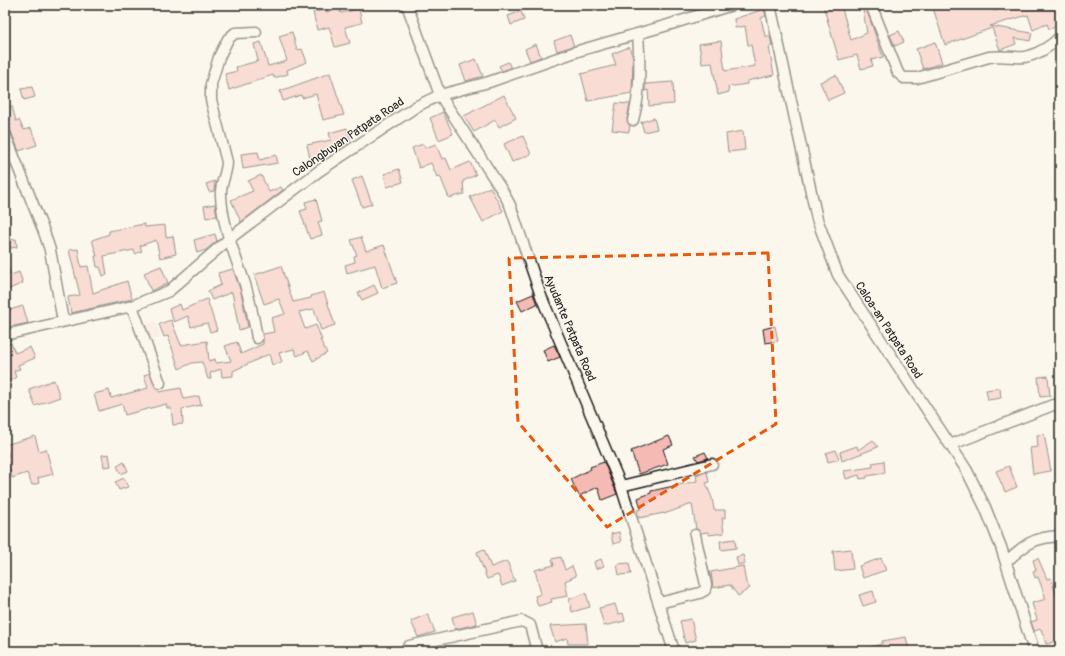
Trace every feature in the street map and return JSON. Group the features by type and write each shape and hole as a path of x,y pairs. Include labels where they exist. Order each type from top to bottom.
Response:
{"street":[{"name":"Ayudante Patpata Road","path":"407,5 440,95 504,192 510,205 541,296 621,486 674,651"},
{"name":"Calongbuyan Patpata Road","path":"5,335 132,306 164,294 177,285 229,239 319,171 417,106 440,95 489,82 578,51 732,5"},
{"name":"Caloa-an Patpata Road","path":"770,5 817,219 838,275 966,469 985,508 1006,562 1034,651"},
{"path":"871,5 898,73 904,78 917,78 998,55 1024,57 1034,54 1060,37"},
{"path":"256,32 235,33 228,39 219,57 211,84 211,100 227,162 227,171 221,194 229,239 245,286 257,338"},
{"path":"633,120 640,88 638,34"},
{"path":"5,134 44,232 53,264 63,321"},
{"path":"132,306 160,383"},
{"path":"950,445 1053,405 1060,406"},
{"path":"621,486 712,464"},
{"path":"659,603 704,590 706,585 695,535"},
{"path":"1006,562 1031,541 1040,537 1060,536"},
{"path":"404,651 409,646 522,621 530,625 537,651"}],"highlighted area":[{"path":"768,253 776,424 607,527 518,422 509,258"}],"shaded area":[{"path":"155,321 161,337 150,341 144,326"}],"building":[{"path":"823,5 841,5 851,40 867,33 862,5 865,5 883,57 871,60 873,66 861,69 857,55 839,60"},
{"path":"932,5 992,5 994,11 1005,8 1005,11 1028,5 1060,5 1060,26 1049,29 1047,24 1033,30 1028,15 990,26 1032,33 1030,41 1014,38 1016,44 1000,50 992,28 945,45"},
{"path":"339,8 341,13 359,9 362,23 345,27 350,43 335,47 329,27 317,30 313,12 325,10 326,12"},
{"path":"764,9 766,16 761,18 765,36 770,36 772,46 769,47 774,75 747,81 747,84 728,87 729,92 718,95 712,63 702,64 699,44 721,41 725,71 755,66 751,45 748,45 745,26 735,28 734,19"},
{"path":"521,11 524,20 511,25 508,16"},
{"path":"899,31 904,42 895,46 890,35"},
{"path":"292,32 297,50 302,49 307,62 287,70 288,74 274,78 273,75 229,90 225,74 237,71 236,67 258,61 254,44 261,42 268,66 287,61 279,36"},
{"path":"570,35 574,46 557,51 554,41"},
{"path":"935,42 942,63 923,69 916,49"},
{"path":"536,44 541,57 530,61 525,49"},
{"path":"629,47 633,57 632,93 588,101 581,74 616,65 612,54"},
{"path":"476,59 483,76 466,81 460,65"},
{"path":"508,62 511,68 502,71 499,66"},
{"path":"330,73 344,115 323,120 316,94 302,98 301,95 283,101 280,91"},
{"path":"836,75 844,93 828,100 820,82"},
{"path":"673,82 674,104 649,106 648,90 645,91 645,84"},
{"path":"32,87 35,97 24,100 21,89"},
{"path":"504,95 516,118 499,127 495,120 474,132 464,116"},
{"path":"616,103 630,104 627,119 630,125 629,132 612,130"},
{"path":"12,106 16,121 19,120 24,130 31,128 37,145 19,151 5,117 5,109"},
{"path":"443,112 453,134 439,140 430,118"},
{"path":"654,118 657,129 644,132 641,122"},
{"path":"347,128 351,142 336,152 310,158 307,145 331,140 329,133"},
{"path":"743,131 745,150 728,152 726,134"},
{"path":"523,136 531,154 512,162 504,144"},
{"path":"423,144 425,148 436,144 442,159 446,158 451,170 470,162 476,175 463,181 464,194 449,198 440,176 437,177 431,163 419,168 412,148"},
{"path":"258,152 260,160 276,155 278,163 243,169 241,154"},
{"path":"399,169 403,182 387,187 384,174"},
{"path":"261,175 269,192 281,187 283,190 241,222 231,200 253,191 248,181"},
{"path":"362,176 372,204 362,207 352,180"},
{"path":"215,181 214,191 209,192 206,184"},
{"path":"490,187 503,211 483,222 470,197"},
{"path":"316,199 322,221 318,222 322,235 310,239 300,211 307,209 305,202"},
{"path":"215,204 217,216 206,218 204,206"},
{"path":"144,224 145,227 165,225 166,237 173,236 176,254 160,258 156,240 140,246 142,251 135,254 134,250 104,256 107,275 103,276 100,267 97,267 95,256 97,256 92,240 109,234 109,231"},
{"path":"215,234 217,241 206,250 197,253 194,240"},
{"path":"361,237 366,251 384,245 397,283 382,288 375,265 347,273 345,265 355,262 354,256 357,255 351,240"},
{"path":"16,239 17,247 5,249 5,241"},
{"path":"78,249 81,267 88,266 93,293 127,281 132,299 71,313 68,297 80,295 69,250"},
{"path":"5,262 11,275 19,272 23,283 5,291"},
{"path":"161,266 168,283 151,291 144,273"},
{"path":"281,266 293,302 311,298 311,296 324,292 335,325 321,330 314,309 299,312 305,329 316,325 322,340 320,340 327,353 313,361 308,351 297,356 294,349 279,353 282,362 272,365 269,354 233,371 233,376 222,377 221,369 210,373 211,379 208,379 202,362 192,363 179,369 168,336 164,337 159,324 171,320 181,345 207,341 209,361 215,359 216,363 231,361 225,346 237,342 241,354 263,344 263,334 274,332 271,318 285,314 279,299 264,304 254,275"},
{"path":"233,269 241,292 248,327 239,330 232,292 212,300 208,291 221,285 218,273"},
{"path":"374,285 378,293 362,300 358,293"},
{"path":"533,294 537,304 522,311 517,301"},
{"path":"207,299 217,330 210,332 207,323 191,327 188,316 174,322 169,309 180,304 182,310"},
{"path":"23,306 28,323 10,327 6,311"},
{"path":"775,326 778,341 765,343 763,329"},
{"path":"11,343 15,353 30,347 35,358 18,365 20,369 14,371 16,378 5,382 5,345"},
{"path":"554,345 560,357 548,362 543,350"},
{"path":"150,373 159,392 181,388 184,399 199,396 201,405 182,409 183,424 173,425 171,408 167,408 166,404 125,415 122,404 99,411 94,394 109,390 111,398 148,388 144,375"},
{"path":"1048,376 1050,396 1040,397 1038,377"},
{"path":"54,380 60,397 35,406 29,389"},
{"path":"1000,388 1001,398 988,400 986,390"},
{"path":"1044,434 1051,471 1033,474 1030,448 1038,447 1037,435"},
{"path":"35,436 39,451 46,449 53,474 38,478 39,483 32,485 27,473 12,478 6,457 9,456 5,445"},
{"path":"669,436 673,445 663,449 668,464 639,474 631,451"},
{"path":"873,440 878,447 842,461 840,452 857,446 858,450"},
{"path":"836,450 839,459 828,462 826,453"},
{"path":"705,452 708,458 698,461 695,456"},
{"path":"109,454 111,466 104,467 102,455"},
{"path":"884,461 885,473 867,476 867,478 860,479 859,475 846,479 844,471 873,467 872,463"},
{"path":"124,462 128,471 121,474 117,466"},
{"path":"604,462 617,494 602,500 598,487 579,496 571,479 591,469 590,467"},
{"path":"1009,466 1017,487 1005,492 996,471"},
{"path":"707,472 709,482 706,483 712,498 714,510 725,510 725,518 722,518 724,533 709,535 708,532 701,533 696,529 692,504 664,514 639,518 637,510 641,509 638,498 651,493 651,491 697,481 696,475"},
{"path":"124,478 128,487 119,490 115,482"},
{"path":"619,532 621,542 613,544 611,534"},
{"path":"735,539 736,548 721,550 720,541"},
{"path":"484,549 491,567 507,561 515,581 502,586 498,575 487,579 477,552"},
{"path":"851,549 853,569 835,571 833,551"},
{"path":"743,555 745,563 738,565 736,557"},
{"path":"561,557 565,570 572,566 576,576 565,581 568,596 551,599 552,602 538,606 535,596 541,594 535,570 554,565 552,559"},
{"path":"881,558 886,570 863,578 859,566"},
{"path":"1038,558 1047,579 1051,578 1060,607 1060,640 1046,644 1041,629 1034,631 1031,622 1037,620 1032,603 1046,599 1038,577 1035,578 1033,571 1036,570 1033,560"},
{"path":"601,559 604,566 596,569 594,562"},
{"path":"629,563 631,574 619,575 617,564"},
{"path":"743,566 746,583 750,588 738,596 730,585 713,588 711,572"},
{"path":"873,591 876,602 863,606 859,595"},
{"path":"586,593 590,607 572,612 569,599"},
{"path":"615,604 618,614 623,613 625,621 604,626 599,608"},
{"path":"473,611 477,624 455,629 452,617"},
{"path":"428,614 435,632 418,637 411,621"},
{"path":"691,619 696,640 685,643 680,621"},
{"path":"586,624 588,644 568,644 567,638 555,642 550,626"},
{"path":"906,637 909,651 866,651 866,648 882,644 882,641"}]}
